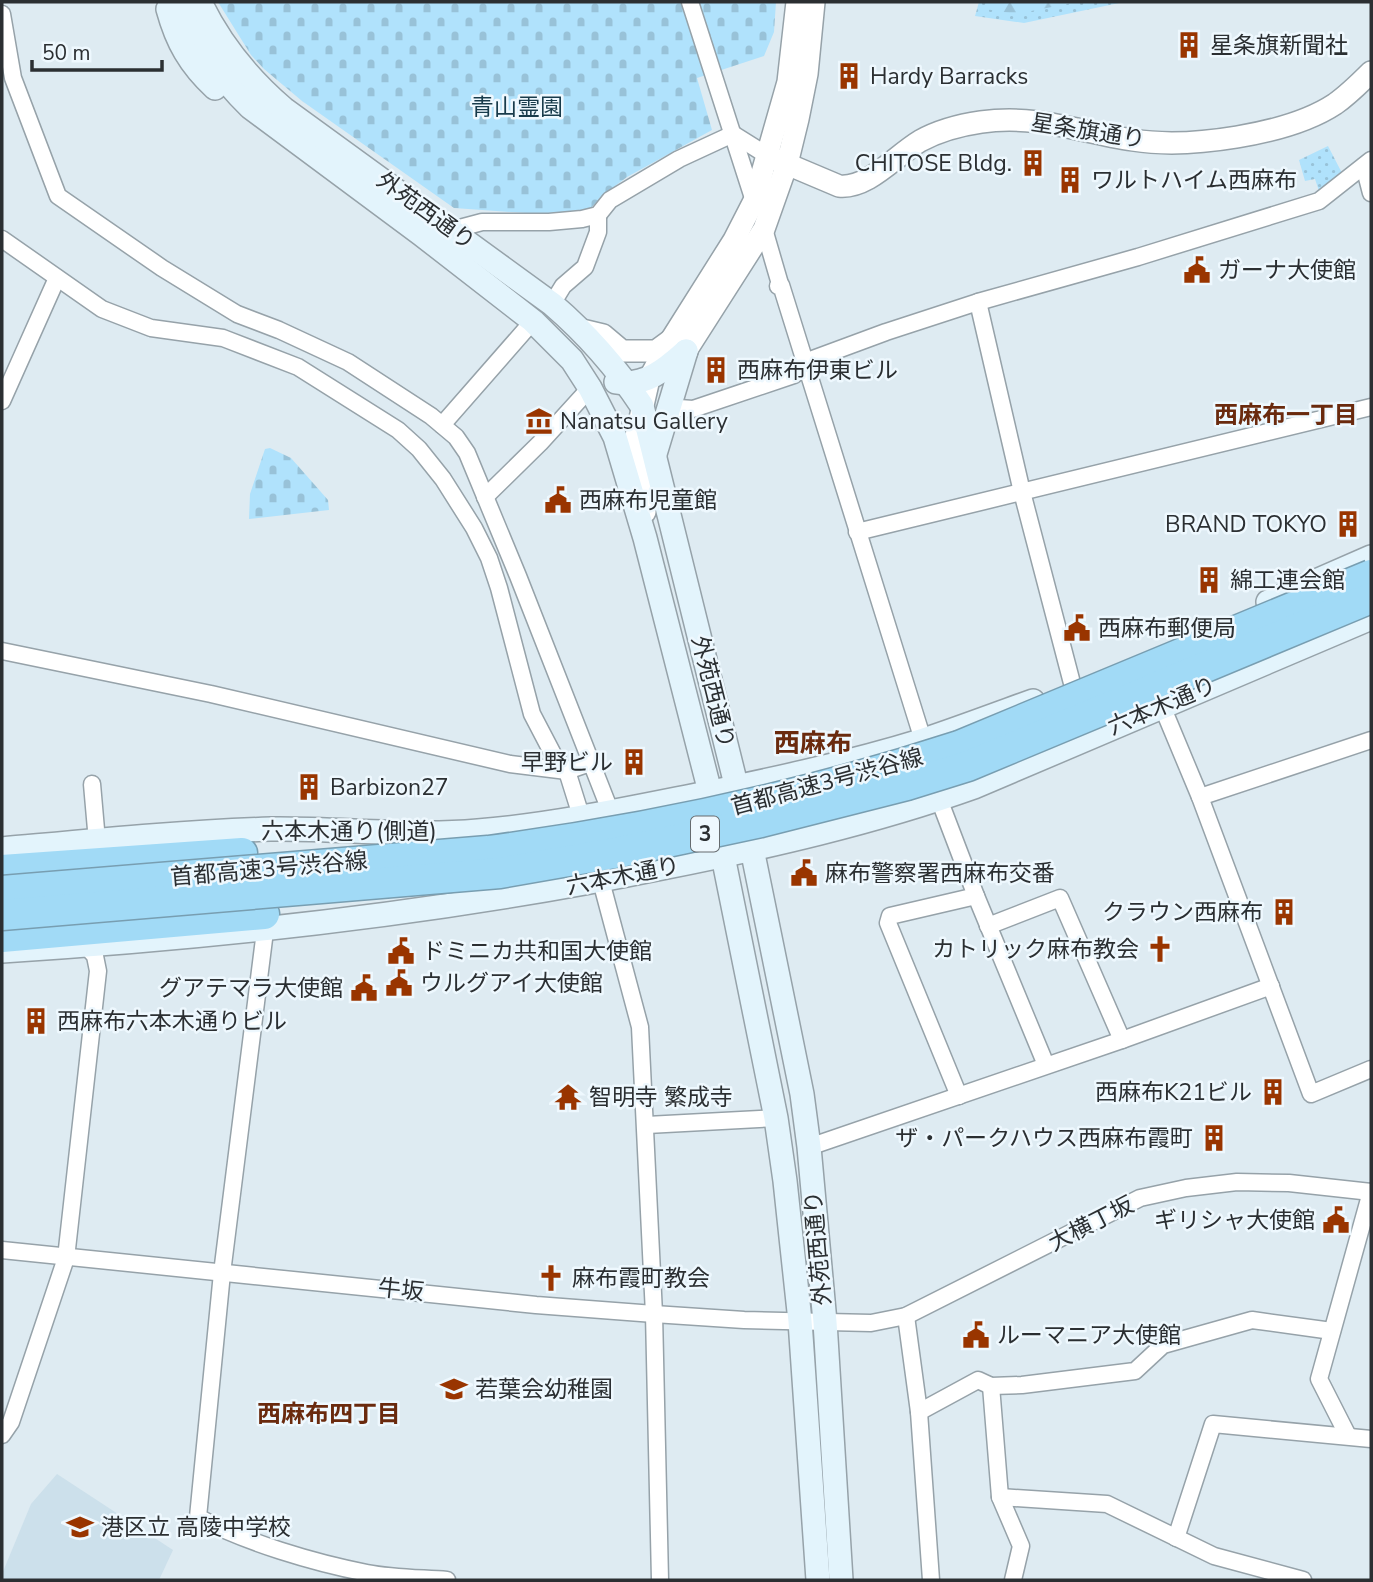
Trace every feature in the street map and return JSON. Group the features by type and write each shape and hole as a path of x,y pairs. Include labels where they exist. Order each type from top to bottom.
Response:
{"highway":[{"name":"首都高速3号渋谷線","path":"2,889 488,851 552,843 756,802 959,746 1371,575"},
{"name":"首都高速3号渋谷線","path":"2,915 454,878 620,852 761,822 907,785 1024,744 1371,598"},
{"path":"2,870 413,844 552,843"},
{"path":"2,937 264,914 374,901 454,878"}],"main road":[{"path":"166,2 178,43 199,73 253,117 316,157"},
{"name":"外苑西通り","path":"176,2 209,61 250,107 421,233 533,321 572,360 615,437 645,538 710,792 776,1118 800,1321 818,1580"},
{"name":"外苑西通り","path":"200,2 239,65 259,87 305,125 552,304 638,382 752,849 802,1094 825,1322 841,1580"},
{"path":"572,360 605,381 638,382 679,345"},
{"path":"655,454 679,345"},
{"path":"955,741 1371,557"},
{"path":"1183,641 1347,597 1371,587"},
{"name":"六本木通り","path":"2,951 265,931 455,906 601,881 752,849 939,799 1030,764 1122,722 1371,618"},
{"path":"611,813 844,761 923,740 1073,687"},
{"path":"970,773 1122,722"},
{"path":"710,792 719,807 731,813 805,807 838,816 878,817"},
{"path":"611,813 618,818 619,826 625,831 640,836 717,827 740,828 747,835 752,849"},
{"name":"六本木通り(側道)","path":"2,849 272,829 473,832 611,813"},
{"path":"2,889 296,863"},
{"path":"2,926 295,901"}],"street":[{"path":"690,2 764,229 780,284 778,286 780,285 923,740"},
{"path":"582,330 603,335 622,351 656,351 679,345 764,229 777,160 797,2"},
{"path":"679,345 777,160 807,75 814,2"},
{"path":"2,14 13,78 58,196 162,268 237,314 348,362 442,425 456,438 467,453 518,576 611,813"},
{"name":"星条旗通り","path":"777,160 839,186 850,187 863,183 892,159 924,139 950,129 1001,120 1049,121 1142,141 1248,136 1305,119 1335,104 1371,72"},
{"path":"452,230 482,222 549,222 598,215 610,200 667,165 733,134"},
{"path":"733,134 777,160"},
{"path":"1368,163 1371,193"},
{"path":"655,454 672,410 693,409 794,375 813,359 825,354 978,302 1138,257 1319,201 1368,163"},
{"path":"552,304 563,286 585,267 598,232 598,215"},
{"path":"2,239 102,309 150,328 223,338 298,367 398,430 419,449 443,479 474,528 489,558 532,714 555,758 567,771 582,819"},
{"path":"2,401 57,278"},
{"path":"978,302 1022,492 1073,687"},
{"path":"442,425 533,321"},
{"path":"485,497 540,443 590,388"},
{"path":"642,406 636,436 636,454 647,528 645,538"},
{"path":"857,532 1371,407"},
{"path":"474,528 492,516"},
{"path":"2,651 211,694 510,764 567,771 590,763"},
{"path":"1163,706 1200,797 1311,1094 1371,1069"},
{"path":"1200,797 1371,740"},
{"path":"92,784 97,841"},
{"path":"939,799 975,896 1045,1065"},
{"path":"601,881 640,1027 647,1125 654,1314 660,1580"},
{"path":"959,1096 888,923 890,916 975,896"},
{"path":"988,926 1060,898 1122,1040"},
{"path":"265,931 222,1273 198,1517 225,1531 329,1564 368,1573 447,1580"},
{"path":"2,1434 11,1422 66,1258 98,971 95,956 86,946"},
{"path":"809,1147 1122,1040 1271,985"},
{"path":"647,1125 776,1118"},
{"name":"大横丁坂","path":"800,1321 871,1323 906,1316 1140,1198 1186,1188 1237,1182 1371,1192"},
{"path":"1348,1436 1319,1378 1371,1192"},
{"name":"牛坂","path":"2,1250 536,1305 800,1321"},
{"path":"906,1316 919,1412 931,1580"},
{"path":"919,1412 978,1380 991,1386 1022,1385 1135,1371 1163,1345 1252,1320 1332,1331"},
{"path":"991,1386 1000,1497 1021,1546 1013,1580"},
{"path":"1176,1538 1213,1424 1371,1440"},
{"path":"1000,1497 1107,1504 1214,1556 1303,1580"}],"shaded area":[{"name":"港区立 高陵中学校","path":"57,1474 173,1550 159,1580 2,1580 2,1574 31,1504"}],"green space":[{"name":"青山霊園","path":"218,2 776,2 774,32 764,56 697,78 712,130 627,177 590,209 555,215 454,208 302,101 264,69 251,55"},
{"path":"979,2 1124,2 1024,23 975,16"},
{"path":"987,2 1077,2 1016,14 985,9"},
{"path":"1328,146 1342,173 1320,194 1315,179 1305,181 1299,160"},
{"path":"270,448 291,458 328,500 329,510 249,519 250,494 265,449"}],"place":[{"name":"星条旗新聞社","path":"1189,45"},
{"name":"Hardy Barracks","path":"849,76"},
{"name":"CHITOSE Bldg.","path":"1033,163"},
{"name":"ワルトハイム西麻布","path":"1070,180"},
{"name":"ガーナ大使館","path":"1197,270"},
{"name":"西麻布伊東ビル","path":"716,370"},
{"name":"Nanatsu Gallery","path":"539,421"},
{"name":"西麻布児童館","path":"558,500"},
{"name":"BRAND TOKYO","path":"1348,524"},
{"name":"綿工連会館","path":"1209,580"},
{"name":"西麻布郵便局","path":"1077,628"},
{"name":"早野ビル","path":"634,762"},
{"name":"Barbizon27","path":"309,787"},
{"name":"麻布警察署西麻布交番","path":"804,873"},
{"name":"クラウン西麻布","path":"1284,912"},
{"name":"カトリック麻布教会","path":"1160,949"},
{"name":"ドミニカ共和国大使館","path":"401,951"},
{"name":"ウルグアイ大使館","path":"399,983"},
{"name":"グアテマラ大使館","path":"364,988"},
{"name":"西麻布六本木通りビル","path":"36,1021"},
{"name":"西麻布K21ビル","path":"1273,1092"},
{"name":"智明寺 繁成寺","path":"568,1097"},
{"name":"ザ・パークハウス西麻布霞町","path":"1214,1138"},
{"name":"ギリシャ大使館","path":"1336,1220"},
{"name":"麻布霞町教会","path":"551,1278"},
{"name":"ルーマニア大使館","path":"976,1335"},
{"name":"若葉会幼稚園","path":"454,1389"},
{"name":"港区立 高陵中学校","path":"80,1527"}],"district":[{"name":"西麻布一丁目","path":"1286,415"},
{"name":"西麻布","path":"813,743"},
{"name":"西麻布四丁目","path":"329,1414"}]}
